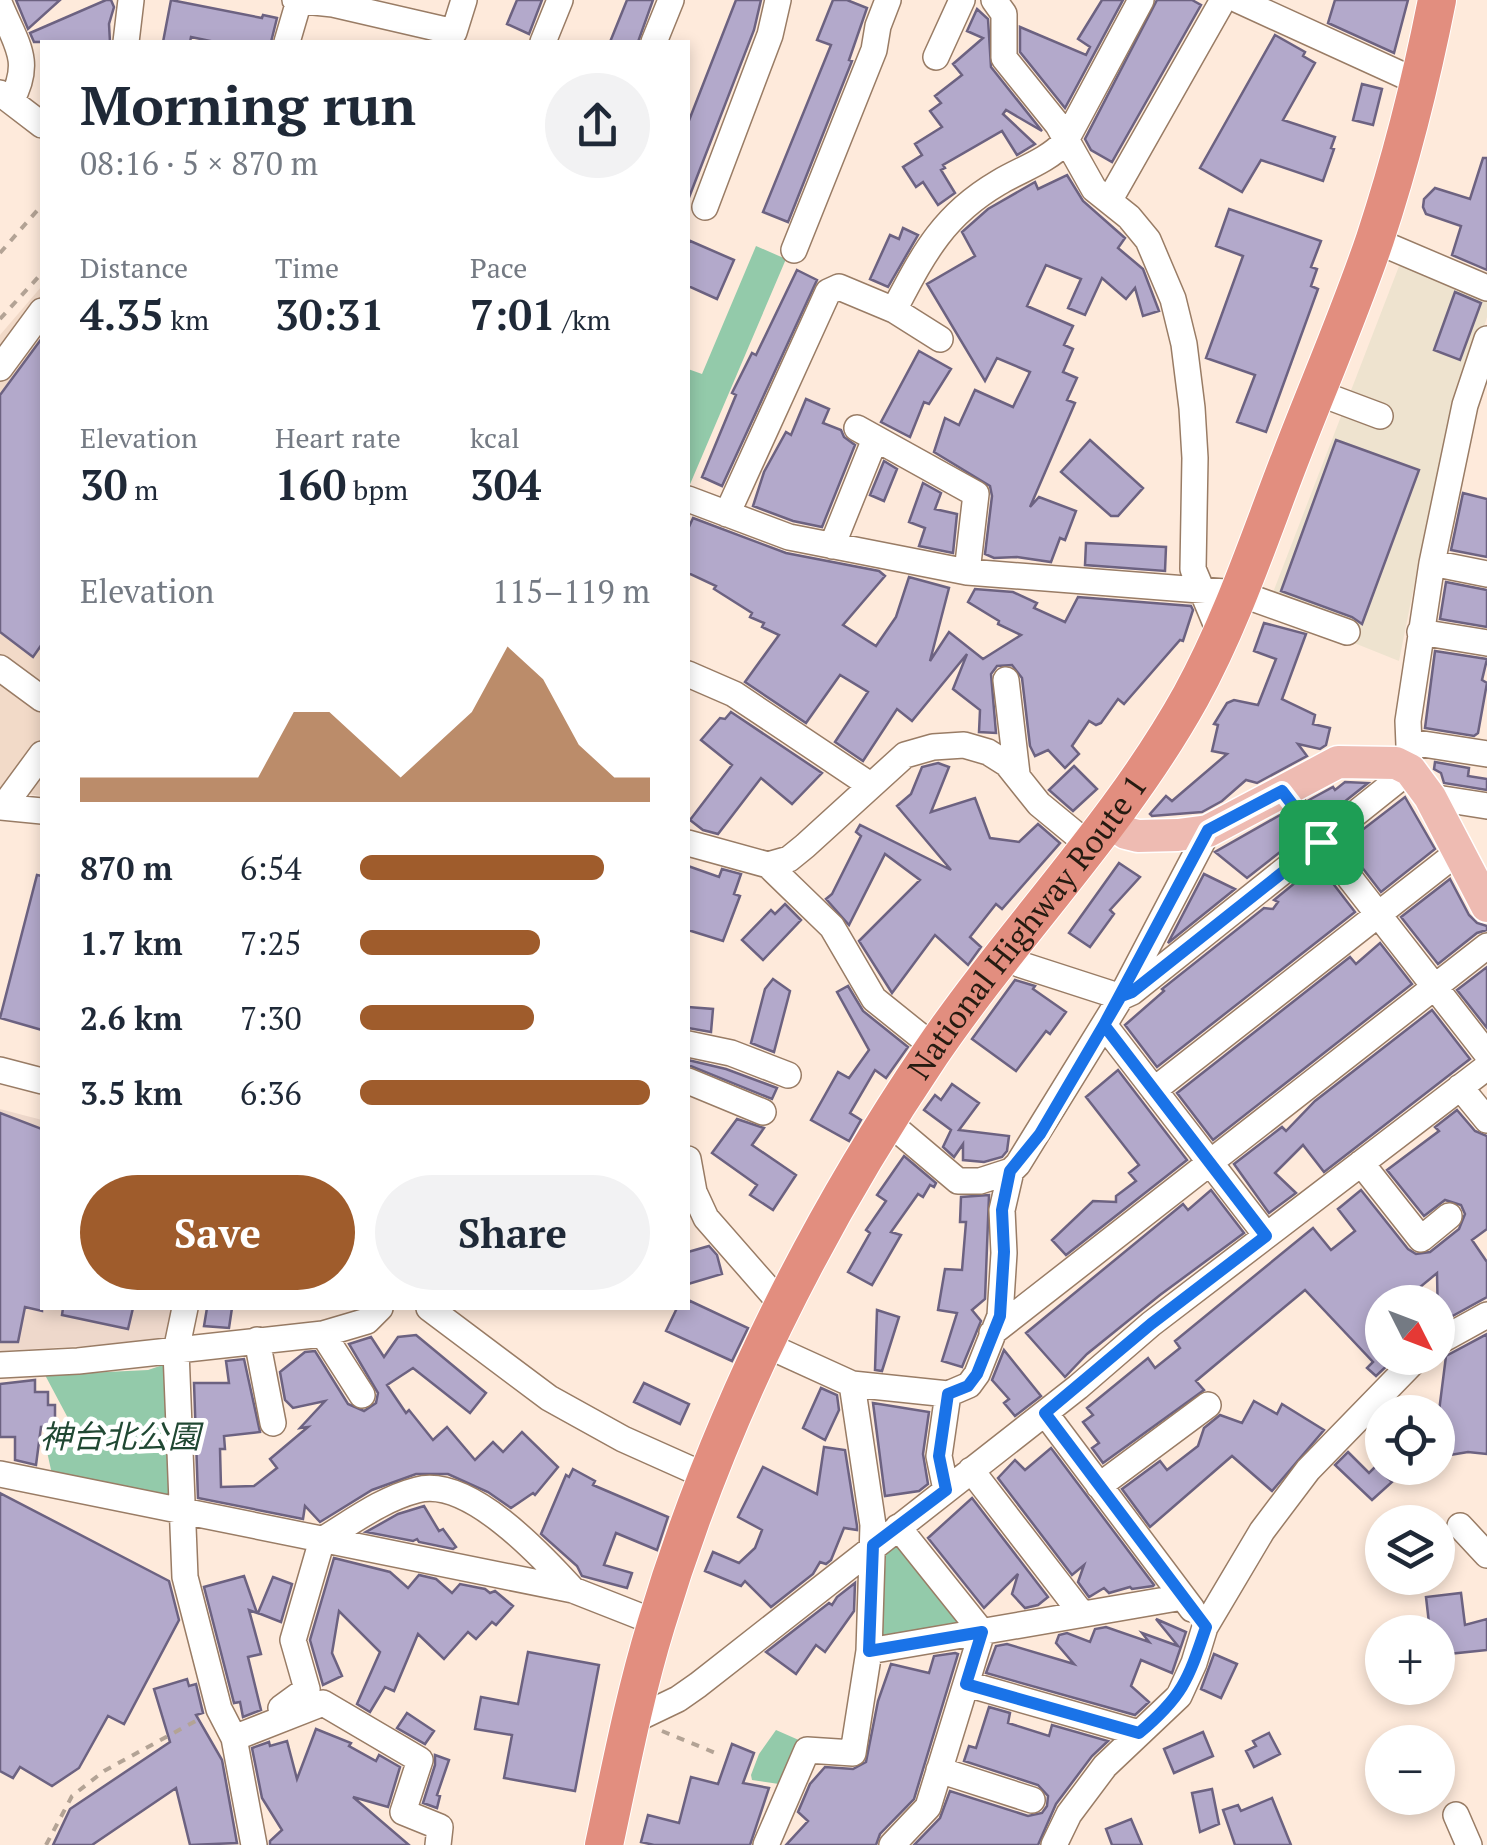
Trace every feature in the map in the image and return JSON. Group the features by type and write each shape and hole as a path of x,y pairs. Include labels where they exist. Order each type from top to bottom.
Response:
{"highway":[{"name":"National Highway Route 1","path":"604,1845 642,1725 656,1623 708,1477 764,1344 886,1120 935,1048 1152,761 1192,695 1221,636 1220,592 1316,392 1374,240 1420,83 1437,0"}],"main road":[{"path":"1100,834 1178,836 1208,830 1338,762 1396,764 1410,756 1487,906"}],"street":[{"path":"126,40 131,0"},
{"path":"287,40 297,0 333,4 454,32 464,0"},
{"path":"544,40 560,0"},
{"path":"655,40 670,0"},
{"path":"705,207 770,35 778,0"},
{"path":"794,250 874,50 888,0"},
{"path":"936,56 962,0"},
{"path":"994,0 1004,14 1004,58 1058,125 1094,189 1129,217 1148,240 1173,299 1192,408 1192,568 1220,592"},
{"path":"894,310 926,248 947,221 971,200 1051,156 1065,142 1141,0"},
{"path":"1110,201 1224,0"},
{"path":"1238,0 1420,83"},
{"path":"0,5 24,64 22,81 6,97 40,123"},
{"path":"1374,240 1487,288"},
{"path":"727,514 828,292 839,288 894,310 940,339"},
{"path":"0,368 40,315"},
{"path":"1410,756 1408,721 1432,563 1466,404 1487,339"},
{"path":"1316,392 1380,416"},
{"path":"832,546 866,434 976,494 967,572"},
{"path":"690,500 790,538 967,572 1220,592 1348,632"},
{"path":"1432,563 1487,574"},
{"path":"1420,632 1487,644"},
{"path":"0,668 40,698"},
{"path":"690,675 734,694 870,785"},
{"path":"0,678 40,708"},
{"path":"1006,680 1017,774"},
{"path":"690,844 768,864 789,859 905,755 964,744 988,752 1017,774 1039,804 1100,834"},
{"path":"1019,964 1121,996 1132,992 1321,842 1410,756 1487,754"},
{"path":"2,807 40,757"},
{"path":"1282,791 1487,1054"},
{"path":"1430,797 1487,806"},
{"path":"2,807 40,811"},
{"path":"764,1344 852,1384 948,1394 968,1386 977,1374 1000,1316 1002,1210 1010,1171 1040,1134 1121,996 1208,830"},
{"path":"1154,1090 1458,852"},
{"path":"768,864 832,928 874,1000 935,1048"},
{"path":"992,1334 1487,946"},
{"path":"1104,1025 1266,1236"},
{"path":"690,1044 730,1053 788,1075"},
{"path":"642,1725 1045,1413 1151,1324 1487,1067"},
{"path":"0,1070 40,1080"},
{"path":"690,1083 764,1112"},
{"path":"1460,1087 1487,1120"},
{"path":"886,1120 958,1181 980,1180 1010,1171"},
{"path":"1360,1163 1421,1238 1449,1216"},
{"path":"690,1169 696,1219 784,1306"},
{"path":"184,1310 176,1351 183,1560 189,1599 219,1709 234,1738 254,1845"},
{"path":"0,1365 323,1334 368,1321 378,1310"},
{"path":"432,1310 549,1398 622,1439 708,1477"},
{"path":"1455,1333 1487,1315"},
{"path":"323,1334 362,1395"},
{"path":"257,1340 274,1423"},
{"path":"1054,1845 1087,1789 1179,1696 1206,1627 1262,1531 1308,1470 1401,1375"},
{"path":"766,1845 807,1750 852,1753 869,1651 873,1525 852,1384"},
{"path":"946,1490 939,1456 948,1394"},
{"path":"1099,1486 1208,1405"},
{"path":"1045,1413 1206,1627"},
{"path":"971,1470 1082,1614"},
{"path":"0,1474 573,1590 656,1623"},
{"path":"285,1718 281,1708 306,1689 294,1640 322,1540 389,1500 420,1488 449,1490 475,1502 547,1562 573,1590"},
{"path":"1460,1526 1487,1556"},
{"path":"898,1527 982,1632"},
{"path":"869,1651 1183,1597"},
{"path":"892,1845 928,1806 982,1632"},
{"path":"966,1684 1139,1733"},
{"path":"234,1738 323,1704 420,1760 403,1812 440,1827 438,1845"},
{"path":"939,1770 1032,1800"},
{"path":"1456,1815 1469,1845"}],"path":[{"path":"0,253 40,207"},
{"path":"0,319 40,276"},
{"path":"46,1845 72,1796 104,1770 219,1709"},
{"path":"642,1725 718,1754"}],"shaded area":[{"path":"1401,261 1487,298 1487,317 1431,501 1399,661 1267,608"},
{"path":"40,288 40,796 0,790 0,335"},
{"path":"0,1109 40,1119 40,1310 174,1310 168,1341 0,1351"}],"green space":[{"path":"756,246 786,259 690,484 690,370 702,374"},
{"name":"神台北公園","path":"166,1364 174,1496 168,1503 53,1479 46,1447 67,1427 69,1420 45,1375 148,1370"},
{"path":"898,1542 958,1623 881,1638 886,1552"},
{"path":"776,1730 801,1741 779,1784 752,1780 759,1754"}],"building":[{"path":"16,0 60,0 28,29"},
{"path":"106,0 111,0 114,7 110,40 34,42 30,33"},
{"path":"171,0 277,18 272,40 191,37 163,40"},
{"path":"517,0 542,0 529,34 507,24"},
{"path":"627,0 653,0 639,40 611,40"},
{"path":"736,0 761,0 754,30 690,195 690,118"},
{"path":"833,0 847,0 867,8 849,60 852,61 788,222 763,212 831,45 817,40"},
{"path":"1102,0 1123,0 1065,108 1020,52 1020,27 1086,55 1090,47 1078,39"},
{"path":"1157,0 1192,0 1201,5 1112,162 1091,150 1085,139"},
{"path":"1335,0 1408,0 1394,53 1328,23"},
{"path":"977,9 988,19 991,67 1042,131 1006,110 1003,114 1035,144 1017,155 1002,131 943,165 941,170 955,193 938,205 923,182 916,187 903,167 922,155 915,144 942,127 930,111 941,103 935,96 962,75 953,64 983,38 967,31"},
{"path":"1275,35 1305,52 1303,56 1315,63 1283,120 1335,137 1331,148 1334,149 1323,181 1261,160 1242,192 1200,168"},
{"path":"1362,84 1382,89 1373,125 1353,120"},
{"path":"1483,158 1487,158 1487,270 1452,255 1461,226 1426,214 1423,207 1424,199 1435,188 1470,199"},
{"path":"1067,175 1083,201 1125,238 1118,248 1143,269 1159,311 1143,316 1135,288 1126,299 1102,278 1085,315 1068,308 1081,279 1046,265 1027,306 1073,326 1064,345 1073,349 1063,372 1077,378 1067,400 1075,403 1030,507 1039,497 1076,511 1051,562 994,558 985,554 990,486 934,452 945,418 959,425 975,390 1013,407 1030,372 997,358 985,381 927,284 975,256 962,232 988,209 1035,182 1038,189"},
{"path":"1229,209 1321,241 1311,267 1317,269 1311,286 1318,289 1266,432 1237,422 1255,375 1206,358 1243,256 1216,246"},
{"path":"903,228 918,235 888,287 870,279 890,235 899,239"},
{"path":"690,241 734,260 717,299 690,287"},
{"path":"797,270 817,280 722,486 702,477 736,395 732,393 752,353 756,355"},
{"path":"1455,292 1481,303 1460,360 1434,350"},
{"path":"40,341 40,647 33,657 0,632 0,395"},
{"path":"919,351 951,369 929,404 924,402 910,437 881,422"},
{"path":"806,399 829,409 823,423 841,430 855,445 822,527 753,506 764,472 786,432 791,435"},
{"path":"1090,440 1143,488 1118,516 1111,516 1061,472"},
{"path":"1336,440 1419,470 1362,624 1281,591"},
{"path":"884,461 897,469 884,501 870,495"},
{"path":"923,483 941,493 935,509 957,514 953,553 919,546 925,528 909,522"},
{"path":"1463,493 1487,499 1487,557 1451,550"},
{"path":"693,518 786,553 879,571 885,576 843,625 876,646 896,617 909,577 949,588 930,661 949,632 983,659 1021,635 968,602 975,589 1013,592 1037,603 1034,608 1065,622 1078,597 1191,606 1193,610 1183,641 1124,704 1118,699 1101,723 1089,721 1072,746 1079,754 1065,768 1048,750 1035,756 1030,746 1022,678 1012,665 997,666 991,674 996,733 979,732 980,710 953,689 967,654 912,721 897,709 863,761 835,742 868,692 840,675 806,723 745,682 779,635 762,627 764,623 750,617 752,613 714,589 716,586 690,574"},
{"path":"1086,543 1166,547 1165,571 1085,565"},
{"path":"1446,582 1487,590 1487,627 1440,619"},
{"path":"1264,623 1306,634 1282,699 1315,715 1313,724 1330,728 1326,745 1320,749 1298,744 1307,756 1257,783 1246,780 1202,812 1152,816 1166,796 1172,801 1227,754 1212,751 1218,725 1214,724 1227,703 1234,700 1258,705 1276,659 1254,651"},
{"path":"1435,651 1487,659 1482,680 1487,683 1478,733 1474,736 1425,728"},
{"path":"731,712 822,773 792,804 761,778 718,834 703,830 690,820 732,765 701,740 720,718 725,719"},
{"path":"1435,762 1469,768 1468,776 1487,779 1487,790 1444,783 1441,773 1434,769"},
{"path":"938,763 949,767 931,812 975,798 990,838 1019,842 1038,824 1060,843 1002,909 996,904 970,937 981,947 968,965 935,935 892,993 859,941 920,880 885,854 849,925 826,899 861,836 856,832 860,825 951,870 897,806 911,794 922,767"},
{"path":"1074,766 1097,789 1073,811 1049,790"},
{"path":"1345,782 1368,783 1324,818 1309,800"},
{"path":"1405,797 1435,849 1381,892 1344,844"},
{"path":"1280,815 1298,838 1247,878 1215,852"},
{"path":"1119,863 1140,877 1110,910 1114,914 1090,947 1069,933"},
{"path":"1318,864 1355,912 1157,1067 1125,1025 1162,989 1264,908 1273,909 1278,902 1274,900"},
{"path":"690,867 719,877 722,869 741,874 734,894 740,896 723,941 690,931"},
{"path":"1204,874 1235,889 1168,943"},
{"path":"37,875 40,876 40,1029 0,1018"},
{"path":"1450,879 1469,915 1487,926 1487,930 1477,933 1438,964 1401,917"},
{"path":"785,904 801,920 763,960 742,940 771,910 775,914"},
{"path":"1380,943 1412,984 1213,1140 1177,1093 1350,957 1356,964"},
{"path":"1487,967 1487,1028 1457,990"},
{"path":"773,979 790,991 774,1052 751,1043 765,989"},
{"path":"1015,980 1035,986 1033,989 1066,1012 1016,1071 972,1039"},
{"path":"848,986 863,1011 908,1047 886,1078 875,1070 850,1113 861,1120 849,1141 811,1120 838,1072 849,1078 869,1050 837,992"},
{"path":"690,1007 713,1009 711,1032 690,1028"},
{"path":"1432,1010 1470,1059 1324,1172 1303,1145 1275,1173 1296,1193 1269,1213 1234,1164 1282,1127 1286,1131 1315,1101"},
{"path":"690,1060 777,1088 772,1099 690,1066"},
{"path":"1118,1070 1187,1160 1066,1255 1052,1240 1093,1201 1116,1202 1116,1196 1136,1181 1129,1173 1139,1165 1086,1097"},
{"path":"952,1084 979,1103 959,1130 1009,1136 1002,1157 984,1162 963,1160 963,1144 954,1157 943,1147 951,1130 924,1110 935,1095 941,1100"},
{"path":"1457,1110 1475,1131 1487,1136 1487,1229 1472,1240 1487,1262 1487,1297 1455,1315 1455,1285 1437,1285 1437,1273 1423,1285 1365,1285 1365,1354 1305,1290 1196,1381 1204,1390 1103,1463 1092,1448 1099,1443 1083,1422 1093,1415 1087,1408 1148,1358 1155,1368 1180,1348 1175,1341 1313,1228 1331,1250 1355,1231 1338,1209 1361,1190 1416,1254 1430,1252 1459,1229 1465,1214 1461,1205 1445,1200 1424,1216 1387,1170 1439,1131 1435,1127"},
{"path":"0,1113 40,1128 42,1311 25,1307 18,1342 0,1342"},
{"path":"737,1119 764,1128 752,1145 796,1175 773,1210 750,1195 757,1185 712,1153"},
{"path":"904,1156 936,1183 934,1187 930,1185 923,1197 918,1194 891,1232 901,1235 872,1285 848,1272 870,1233 866,1230 886,1201 877,1195"},
{"path":"1211,1190 1244,1233 1160,1295 1087,1354 1065,1377 1026,1333 1183,1204 1188,1210"},
{"path":"989,1195 985,1299 972,1310 981,1321 962,1367 942,1361 957,1313 938,1310 945,1269 962,1270 966,1222 960,1222 961,1197"},
{"path":"709,1246 717,1255 722,1274 690,1283 690,1251"},
{"path":"690,1301 748,1328 732,1361 666,1331 676,1310 690,1310"},
{"path":"63,1310 133,1310 128,1329 62,1315"},
{"path":"207,1310 232,1310 229,1328 204,1326"},
{"path":"877,1310 899,1317 882,1371 875,1370"},
{"path":"1487,1334 1487,1454 1455,1454 1455,1395 1441,1395 1444,1375 1455,1375 1455,1351"},
{"path":"416,1335 486,1393 470,1413 413,1368 387,1385 406,1413 409,1410 433,1440 447,1427 475,1460 493,1442 503,1452 522,1432 558,1467 535,1495 511,1508 488,1492 448,1474 416,1474 372,1490 320,1522 305,1506 303,1519 198,1498 194,1383 229,1383 226,1361 244,1359 260,1432 224,1436 225,1449 220,1449 221,1487 254,1486 277,1468 270,1459 308,1427 300,1428 325,1401 293,1408 285,1400 280,1372 305,1352 315,1351 348,1404 364,1411 376,1403 378,1393 349,1344 371,1337 384,1357 398,1337"},
{"path":"1004,1350 1041,1396 1015,1416 1004,1403 1009,1399 992,1380"},
{"path":"35,1380 35,1392 48,1392 48,1405 55,1405 55,1426 41,1427 36,1465 15,1460 15,1437 0,1437 0,1384"},
{"path":"644,1383 689,1404 680,1424 634,1402"},
{"path":"821,1388 837,1395 839,1410 825,1440 803,1428"},
{"path":"1254,1401 1277,1414 1282,1404 1324,1430 1272,1491 1232,1456 1150,1527 1122,1489 1160,1461 1167,1470 1198,1446 1204,1428 1220,1415 1242,1423"},
{"path":"873,1403 929,1412 923,1454 928,1484 919,1491 885,1496"},
{"path":"824,1447 845,1450 857,1526 857,1530 844,1528 831,1560 826,1564 820,1562 813,1574 771,1607 745,1581 741,1586 705,1571 713,1552 739,1563 755,1548 762,1530 738,1517 763,1467 817,1494"},
{"path":"1051,1448 1153,1586 1109,1593 1104,1588 1089,1597 1078,1582 1084,1565 1072,1575 998,1478 1015,1460 1025,1470"},
{"path":"1348,1452 1365,1469 1365,1485 1389,1485 1372,1500 1335,1465"},
{"path":"573,1469 595,1481 593,1485 668,1517 657,1550 616,1533 604,1565 632,1573 627,1588 582,1576 577,1566 541,1534 566,1475 569,1477"},
{"path":"0,1493 169,1581 179,1620 124,1724 108,1716 79,1768 52,1786 20,1767 13,1778 0,1771"},
{"path":"972,1498 1048,1597 1038,1605 1025,1608 1012,1594 1018,1574 984,1608 928,1538"},
{"path":"424,1506 439,1531 443,1529 456,1547 366,1532 398,1514"},
{"path":"334,1558 390,1572 408,1588 419,1575 436,1579 452,1593 460,1584 495,1591 513,1606 476,1639 468,1632 444,1659 418,1634 394,1691 385,1687 370,1712 357,1704 380,1652 339,1611 332,1653 342,1676 323,1685 310,1640"},
{"path":"244,1576 257,1613 249,1610 261,1654 248,1657 261,1710 243,1717 240,1702 234,1703 204,1587"},
{"path":"273,1577 292,1584 281,1622 258,1613"},
{"path":"855,1583 854,1611 825,1652 816,1645 796,1674 766,1652 829,1603 832,1605"},
{"path":"1461,1593 1465,1625 1487,1619 1487,1650 1455,1653 1455,1615 1428,1615 1426,1597"},
{"path":"1156,1619 1186,1632 1172,1673 1141,1660 1131,1686 1149,1702 1135,1715 986,1673 996,1646 1007,1644 1074,1664 1056,1643 1059,1635 1067,1633 1090,1642 1095,1629 1106,1627 1149,1642 1142,1633 1178,1646"},
{"path":"528,1652 599,1665 575,1791 504,1778 512,1735 475,1729 481,1697 518,1704"},
{"path":"958,1654 914,1799 880,1834 876,1845 786,1845 808,1821 798,1812 810,1784 825,1767 853,1769 866,1762 878,1701 891,1664 929,1673 934,1656"},
{"path":"1214,1654 1237,1664 1221,1698 1201,1689"},
{"path":"187,1679 189,1686 196,1684 203,1713 196,1715 222,1760 237,1843 190,1845 176,1788 92,1845 53,1845 70,1809 170,1742 154,1689"},
{"path":"989,1707 1010,1713 1008,1723 1049,1736 1052,1725 1108,1741 1056,1804 1038,1845 914,1845 940,1818 950,1791 1028,1816 1042,1813 1047,1806 1048,1796 1038,1785 964,1761 969,1746 976,1748"},
{"path":"407,1713 434,1731 425,1744 397,1728"},
{"path":"316,1729 351,1743 349,1746 376,1761 379,1755 400,1767 388,1807 353,1797 409,1845 270,1845 282,1830 262,1798 252,1748 287,1741 297,1779"},
{"path":"1203,1732 1213,1756 1174,1773 1164,1749"},
{"path":"1269,1733 1280,1754 1254,1767 1246,1751 1256,1746 1253,1741"},
{"path":"732,1744 754,1753 743,1783 769,1788 750,1845 641,1842 648,1815 679,1823 691,1777 718,1784"},
{"path":"435,1755 449,1760 437,1795 437,1808 423,1803"},
{"path":"1212,1789 1219,1824 1200,1832 1192,1793"},
{"path":"1272,1798 1291,1845 1235,1845 1223,1810 1238,1805 1241,1811"},
{"path":"1131,1819 1142,1845 1112,1845 1106,1829"}],"route":[{"path":"1321,842 1132,992 1121,996 1040,1134 1010,1171 1002,1210 1000,1316 977,1374 968,1386 948,1394 939,1456 946,1490 873,1545 869,1651 982,1632 966,1684 1139,1733 1179,1696 1188,1680 1206,1627 1045,1413 1151,1324 1266,1236 1104,1025 1121,996 1208,830 1282,791 1321,842"}]}
